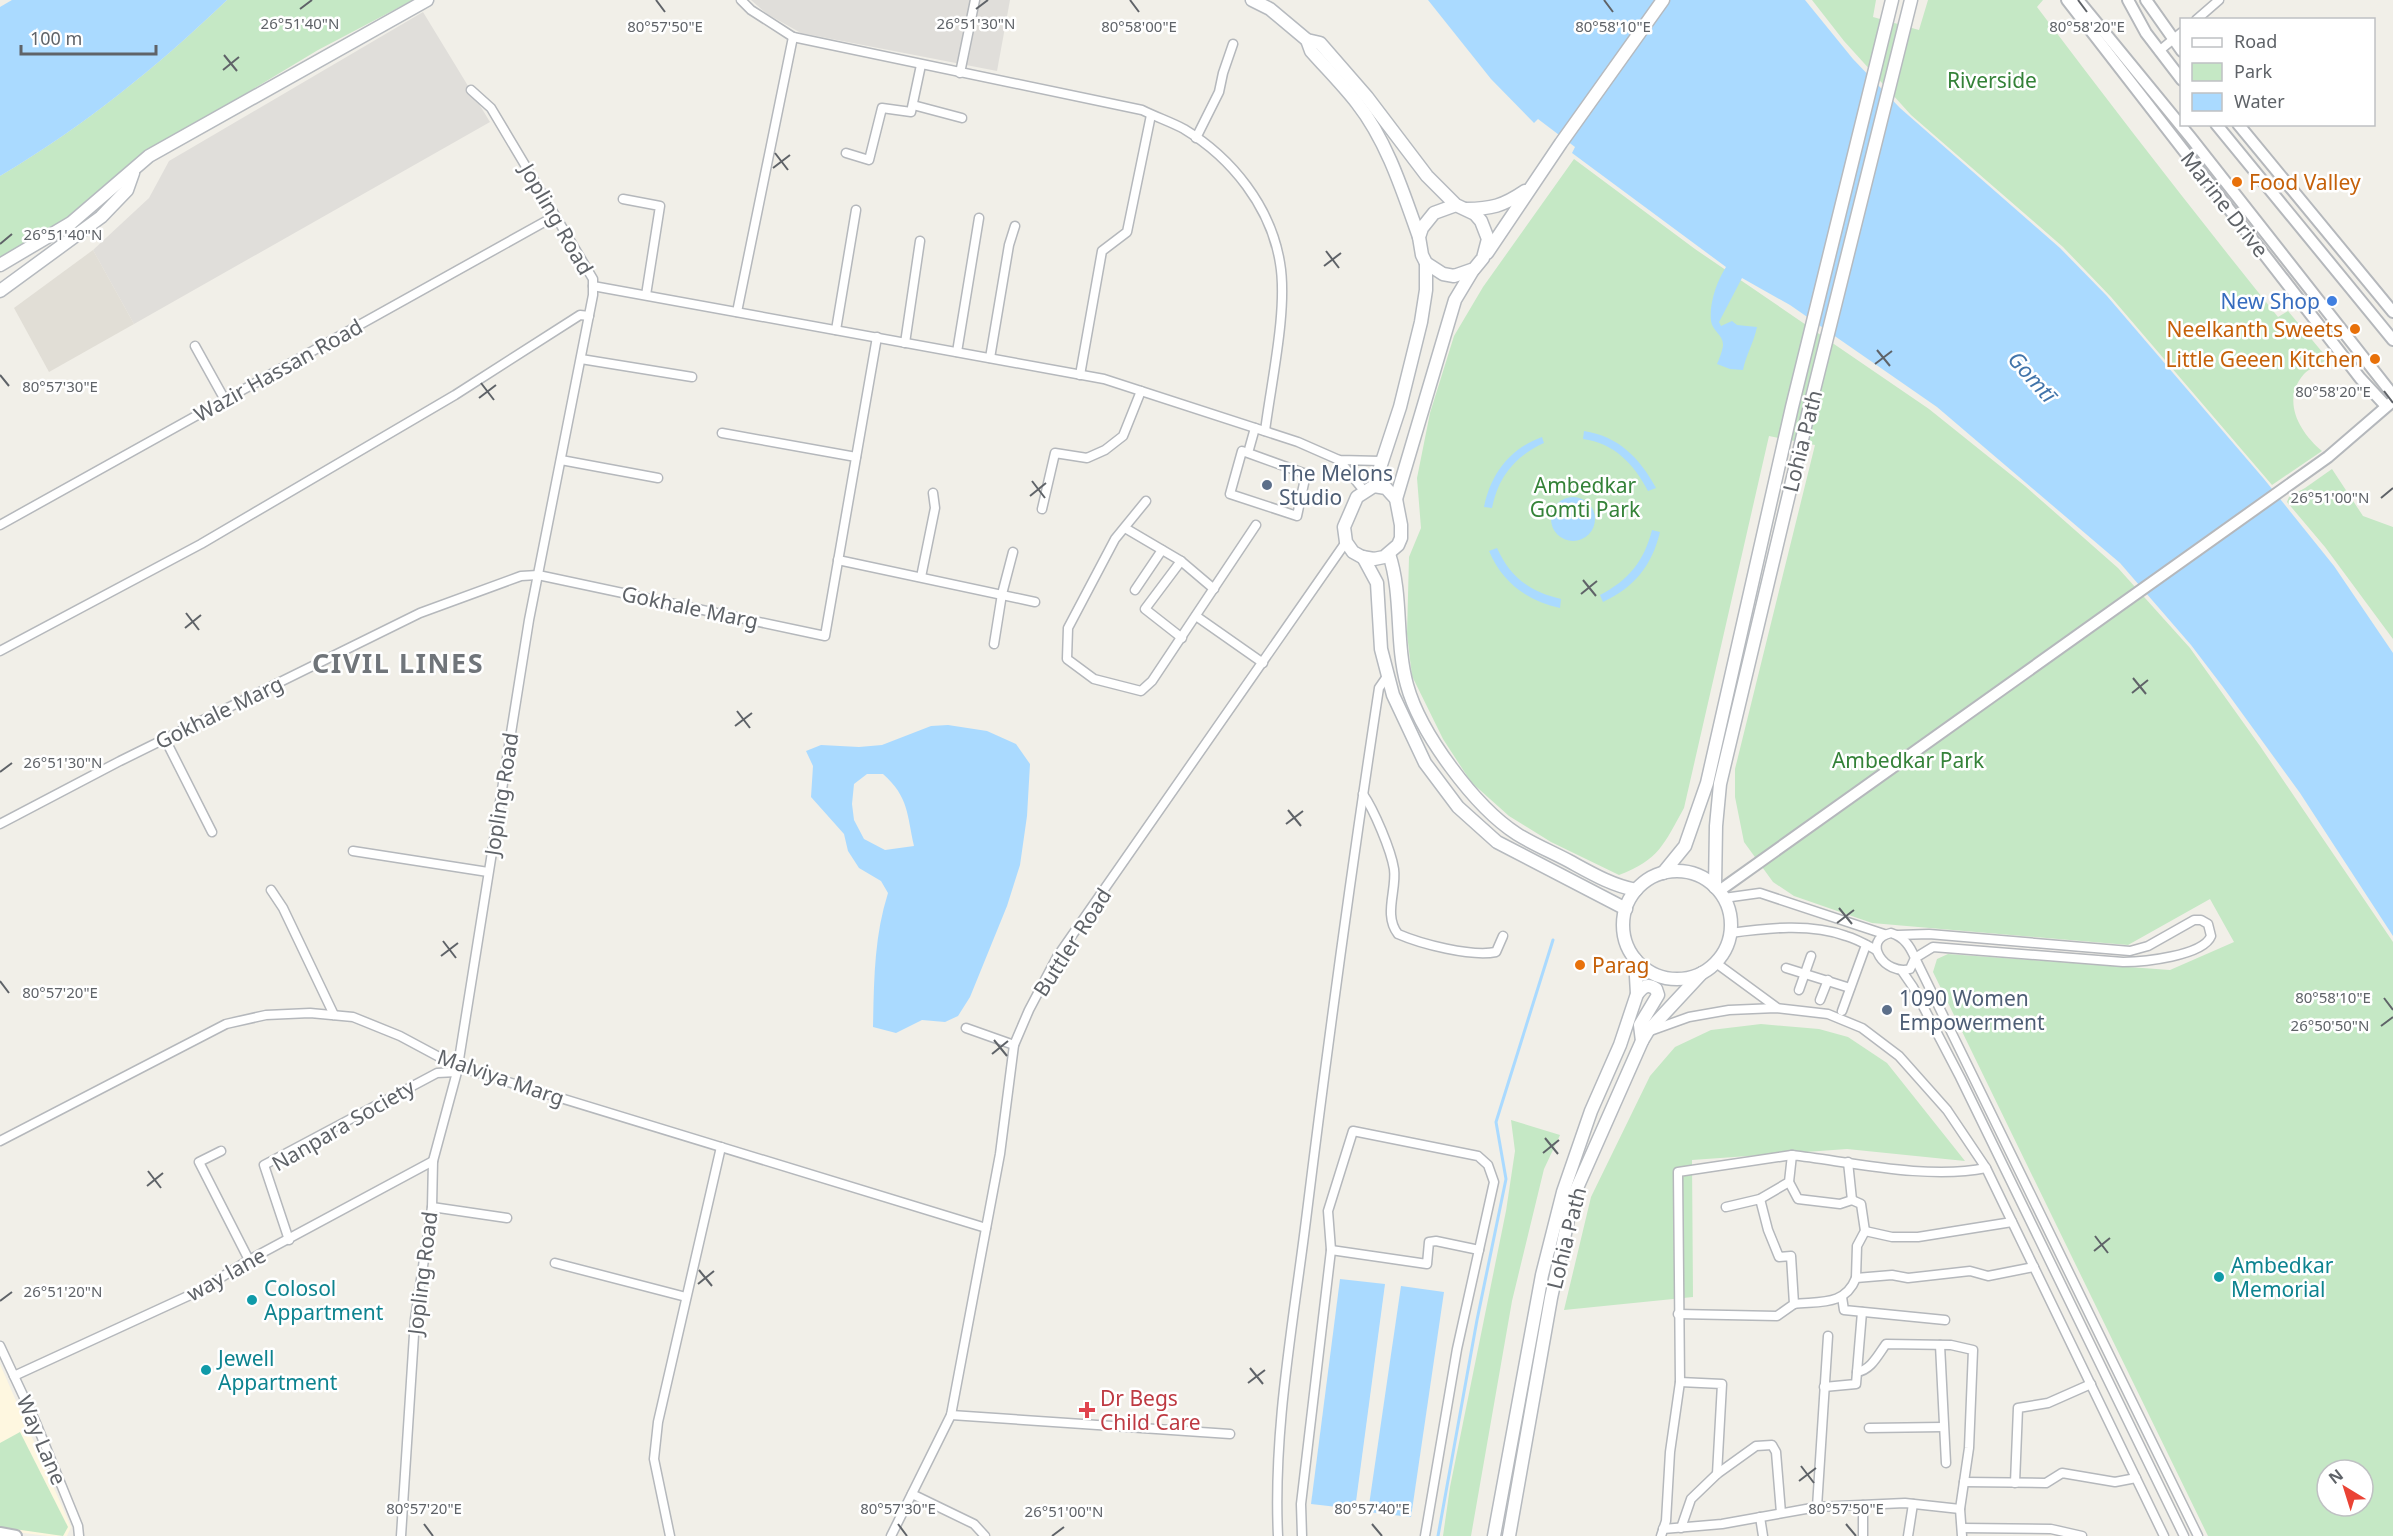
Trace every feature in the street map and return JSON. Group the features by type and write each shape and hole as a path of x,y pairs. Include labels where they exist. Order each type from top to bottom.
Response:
{"main road":[{"path":"0,265 71,223 149,156 427,0"},
{"path":"1251,0 1269,9 1307,40 1320,43 1367,97 1427,176 1461,207 1475,214 1486,230 1487,249 1483,258"},
{"path":"1396,499 1386,488 1370,489 1358,497 1345,521 1344,535 1353,552 1374,559 1389,554 1398,545 1402,531 1396,499 1455,300 1561,143 1663,0"},
{"name":"Lohia Path","path":"1663,873 1685,846 1707,783 1792,407 1892,2"},
{"name":"Lohia Path","path":"1719,892 1720,784 1809,410 1910,5"},
{"path":"1307,40 1311,51 1357,103 1373,127 1400,186 1426,262 1426,290 1421,322 1400,407 1370,489"},
{"path":"0,291 101,217 127,190 135,169"},
{"path":"1419,237 1427,220 1434,213 1461,207 1492,209 1531,187"},
{"path":"93,206 101,217"},
{"path":"1426,262 1434,270 1454,276 1474,269"},
{"path":"1389,554 1395,573 1400,645 1407,686 1423,721 1452,770 1487,810 1516,833 1615,885 1636,891"},
{"path":"1363,557 1377,583 1381,649 1393,695 1425,763 1458,807 1497,842 1626,909"},
{"path":"1677,871 1704,878 1719,892 1731,921 1725,949 1716,963 1702,973 1688,978 1673,979 1659,976 1645,969 1635,959 1626,944 1624,935 1626,909 1636,891 1645,882 1663,873 1677,871"},
{"name":"Lohia Path","path":"1494,1536 1542,1275 1563,1192 1591,1111 1620,1045 1637,994 1635,959"},
{"name":"Lohia Path","path":"1509,1536 1551,1298 1573,1197 1645,1036 1702,973"},
{"path":"1637,994 1643,987 1648,986 1656,989 1658,995 1640,1025 1645,1036"}],"street":[{"path":"741,0 751,10 793,37 1142,110 1184,129 1219,155 1248,187 1272,228 1281,264 1281,308 1265,431"},
{"path":"960,73 975,0"},
{"name":"Marine Drive","path":"2067,0 2360,378 2390,404"},
{"name":"Marine Drive","path":"2078,0 2180,125"},
{"path":"2128,0 2146,33 2180,79"},
{"path":"2146,0 2180,50"},
{"path":"2198,18 2219,0"},
{"path":"2159,51 2180,33"},
{"path":"736,312 793,37"},
{"path":"1196,138 1220,92 1223,73 1233,44"},
{"path":"846,153 869,160 882,108 911,112 921,65"},
{"name":"Jopling Road","path":"401,1536 415,1319 432,1207 433,1161 456,1069 538,575 581,359 593,286 593,279 491,108 471,90"},
{"path":"913,105 962,118"},
{"path":"1080,375 1101,252 1127,232 1151,115"},
{"name":"Marine Drive","path":"2181,126 2393,395"},
{"path":"2219,126 2393,340"},
{"path":"2240,126 2393,312"},
{"path":"623,198 660,206 646,295"},
{"path":"836,330 856,210"},
{"name":"Wazir Hassan Road","path":"0,525 555,216"},
{"path":"957,352 979,218"},
{"path":"990,358 1009,244 1015,226"},
{"path":"905,343 920,241"},
{"path":"593,286 1104,379 1265,431 1340,460 1381,461"},
{"path":"0,651 201,544 455,395 580,315 589,316"},
{"path":"877,338 838,560 1035,602"},
{"path":"195,346 225,400"},
{"path":"581,359 692,377"},
{"path":"1042,509 1055,453 1087,458 1105,450 1123,436 1141,391"},
{"path":"1719,892 2328,457 2390,404"},
{"path":"1248,453 1255,428"},
{"path":"722,433 856,457"},
{"path":"1242,451 1248,453 1306,474 1297,516 1230,494 1242,451"},
{"path":"561,460 658,478"},
{"path":"1340,460 1370,489"},
{"path":"921,577 935,508 933,493"},
{"path":"1146,501 1110,549 1068,628 1067,659 1094,679 1141,691 1152,681 1182,638 1256,525"},
{"path":"1125,528 1180,561 1214,589"},
{"name":"Buttler Road","path":"891,1536 951,1415 1000,1154 1014,1046 1029,1010 1056,957 1346,542"},
{"path":"1135,590 1162,550"},
{"path":"994,644 1012,552"},
{"name":"Gokhale Marg","path":"0,824 165,739 420,613 522,576 538,575 825,636 838,560"},
{"path":"1180,561 1145,609 1182,638"},
{"path":"1196,616 1263,663"},
{"path":"1278,1536 1276,1504 1280,1424 1334,995 1378,688 1388,675"},
{"path":"165,739 212,832"},
{"path":"1363,794 1394,867 1392,920 1398,934 1480,953 1496,952 1503,936"},
{"path":"354,851 489,872"},
{"path":"272,890 283,908 334,1015"},
{"path":"1719,892 1760,893 1884,934 1929,934 2130,951 2148,946 2194,920 2201,920 2208,924 2211,930 2209,940 2204,945 2151,962 2123,962 1933,947 1916,958 1910,969 1902,971"},
{"path":"1730,933 1755,930 1818,929 1846,935 1876,950 1885,963 1902,971 1913,987 1960,1077 2184,1536"},
{"path":"1876,950 1884,934"},
{"path":"1898,935 1906,942 1916,958 2198,1536"},
{"path":"1975,938 1975,949"},
{"path":"1842,1011 1866,945"},
{"path":"1799,990 1811,956"},
{"path":"1716,963 1776,1008"},
{"path":"1786,968 1850,987"},
{"path":"1820,1000 1828,980"},
{"path":"1645,1036 1689,1017 1729,1010 1776,1008 1828,1014 1862,1028 1899,1056 1947,1110 1986,1168 2164,1536"},
{"name":"Malviya Marg","path":"0,1141 226,1024 266,1015 310,1013 334,1015 353,1017 400,1036 456,1069 986,1228"},
{"path":"966,1028 1014,1046"},
{"name":"Nanpara Society","path":"289,1240 264,1165 437,1073 456,1069"},
{"path":"1302,1536 1301,1504 1331,1250 1328,1211 1353,1131 1478,1156 1488,1165 1494,1182 1457,1349 1425,1536"},
{"path":"670,1536 654,1459 658,1422 721,1147"},
{"path":"221,1151 199,1162 249,1260"},
{"path":"1662,1533 1666,1521 1670,1452 1680,1382 1678,1172 1792,1155 1893,1168 1962,1173 1986,1168"},
{"path":"1678,1314 1777,1316 1794,1304 1839,1300 1852,1288 1856,1278 1857,1246 1865,1232 1861,1204 1852,1200 1840,1204 1798,1199 1789,1182 1792,1155"},
{"name":"way lane","path":"14,1376 201,1290 249,1260 433,1161"},
{"path":"1848,1162 1852,1200"},
{"path":"1726,1207 1760,1199 1789,1182"},
{"path":"1760,1199 1768,1230 1779,1257 1791,1256 1794,1304"},
{"path":"432,1207 507,1218"},
{"path":"1865,1232 1892,1237 1918,1237 2012,1222"},
{"path":"1331,1250 1427,1264 1429,1242 1436,1241 1479,1250"},
{"path":"555,1263 686,1297"},
{"path":"1856,1278 1892,1275 1908,1278 1970,1271 1988,1276 2034,1268"},
{"path":"1842,1297 1844,1311 1945,1320"},
{"path":"1824,1387 1856,1384 1862,1312"},
{"path":"1817,1507 1828,1336"},
{"path":"1857,1372 1864,1371 1873,1363 1886,1344 1965,1346 1973,1350 1969,1448 1960,1509 1962,1532 2051,1529 2082,1536"},
{"path":"1940,1345 1946,1463"},
{"name":"Way Lane","path":"0,1346 78,1526 79,1536"},
{"path":"1680,1382 1722,1384 1717,1474"},
{"path":"2015,1483 2018,1408 2048,1403 2091,1384"},
{"path":"951,1415 1230,1434"},
{"path":"1869,1428 1943,1427"},
{"path":"1681,1528 1691,1499 1717,1474 1756,1446 1772,1445 1776,1452 1781,1513"},
{"path":"1964,1482 2046,1483 2062,1473 2115,1482 2136,1478"},
{"path":"912,1494 974,1524 985,1536"},
{"path":"1662,1533 1817,1507 1913,1504 1960,1509"},
{"path":"1908,1536 1913,1504"},
{"path":"1863,1505 1863,1536"},
{"path":"1760,1517 1762,1536"},
{"path":"1711,1526 1711,1536"},
{"path":"0,1533 16,1536"}],"shaded area":[{"path":"751,0 1010,0 997,71 801,33 767,14"},
{"path":"423,12 490,122 134,324 93,250 149,198 169,161"},
{"path":"93,250 134,324 49,372 14,308"},
{"path":"0,1364 71,1527 67,1536 0,1530"}],"green space":[{"path":"227,0 413,0 318,50 139,158 73,216 0,265 0,176 61,137 118,95 174,49"},
{"name":"Riverside","path":"1812,0 1876,0 1873,17 1919,30 1928,0 2043,0 2037,7 2247,279 2278,317 2288,311 2328,359 2304,374 2294,394 2294,405 2300,425 2306,435 2322,451 2272,485 2111,297 2063,247 1911,115 1844,41"},
{"path":"1574,159 1695,249 1929,409 2025,486 2118,568 2190,648 2260,746 2393,942 2393,1536 2208,1536 1933,972 1937,959 1948,954 2170,970 2234,942 2210,899 2128,945 1872,923 1794,896 1773,882 1744,842 1735,797 1735,769 1815,445 1769,436 1684,808 1665,841 1652,857 1619,875 1551,842 1509,816 1471,782 1443,739 1412,676 1407,634 1409,557 1421,528 1417,478 1430,413 1454,336 1483,287"},
{"path":"2332,469 2363,516 2393,527 2393,639 2325,547 2287,502 2289,497"},
{"path":"1761,1024 1819,1029 1848,1037 1887,1063 1965,1161 1847,1149 1692,1160 1693,1297 1564,1310 1591,1197 1650,1076 1675,1047 1711,1030"},
{"path":"1511,1120 1560,1135 1544,1169 1512,1301 1471,1536 1443,1536 1450,1487 1506,1211 1515,1151"},
{"path":"20,1432 68,1527 63,1536 0,1527 0,1443"}],"water":[{"path":"12,0 227,0 174,49 118,95 61,137 0,176 0,7"},
{"name":"Gomtī","path":"1428,0 1805,0 1853,59 1900,108 2060,248 2107,296 2264,479 2334,566 2393,653 2393,936 2300,793 2223,687 2191,645 2120,563 1937,407 1790,305 1742,278 1719,322 1721,326 1732,321 1737,325 1757,327 1756,333 1743,370 1730,369 1717,364 1723,342 1713,328 1711,307 1717,285 1726,267 1572,153 1575,147 1538,119 1534,123 1491,79"},
{"path":"1584,431 1607,438 1627,450 1643,467 1656,488 1648,491 1622,456 1604,445 1583,439"},
{"path":"1542,437 1544,443 1524,454 1503,477 1492,508 1484,507 1497,473 1511,455"},
{"path":"1573,497 1589,503 1595,519 1589,535 1573,541 1557,535 1551,519 1557,503"},
{"path":"1652,530 1660,532 1647,565 1633,582 1603,602 1600,595 1619,583 1634,569 1645,551"},
{"path":"1497,548 1508,567 1522,582 1540,592 1561,599 1560,608 1526,595 1508,581 1489,551"},
{"path":"948,725 987,731 1016,744 1030,764 1027,816 1020,865 1007,906 970,997 958,1016 945,1022 922,1020 896,1033 873,1027 877,943 888,893 881,881 859,868 848,851 844,834 811,797 813,766 806,751 821,745 859,747 882,745 931,726","holes":["867,774 883,774 892,782 906,807 914,846 885,850 864,839 854,820 852,804 854,784"]},
{"path":"1340,1279 1385,1284 1355,1509 1311,1504"},
{"path":"1401,1286 1444,1292 1411,1517 1368,1512"}],"waterway":[{"path":"1438,1536 1477,1320 1506,1179 1496,1122 1553,940"}],"place":[{"name":"Food Valley","path":"2237,182"},
{"name":"New Shop","path":"2332,301"},
{"name":"Neelkanth Sweets","path":"2355,329"},
{"name":"Little Geeen Kitchen","path":"2375,359"},
{"name":"The Melons Studio","path":"1267,485"},
{"name":"Parag","path":"1580,965"},
{"name":"1090 Women Empowerment","path":"1887,1010"},
{"name":"Ambedkar Memorial","path":"2219,1277"},
{"name":"Colosol Appartment","path":"252,1300"},
{"name":"Jewell Appartment","path":"206,1370"},
{"name":"Dr Begs Child Care","path":"1087,1410"}],"district":[{"name":"CIVIL LINES","path":"398,662"}],"park label":[{"name":"Ambedkar Gomti Park","path":"1585,497"},
{"name":"Ambedkar Park","path":"1908,760"}]}
